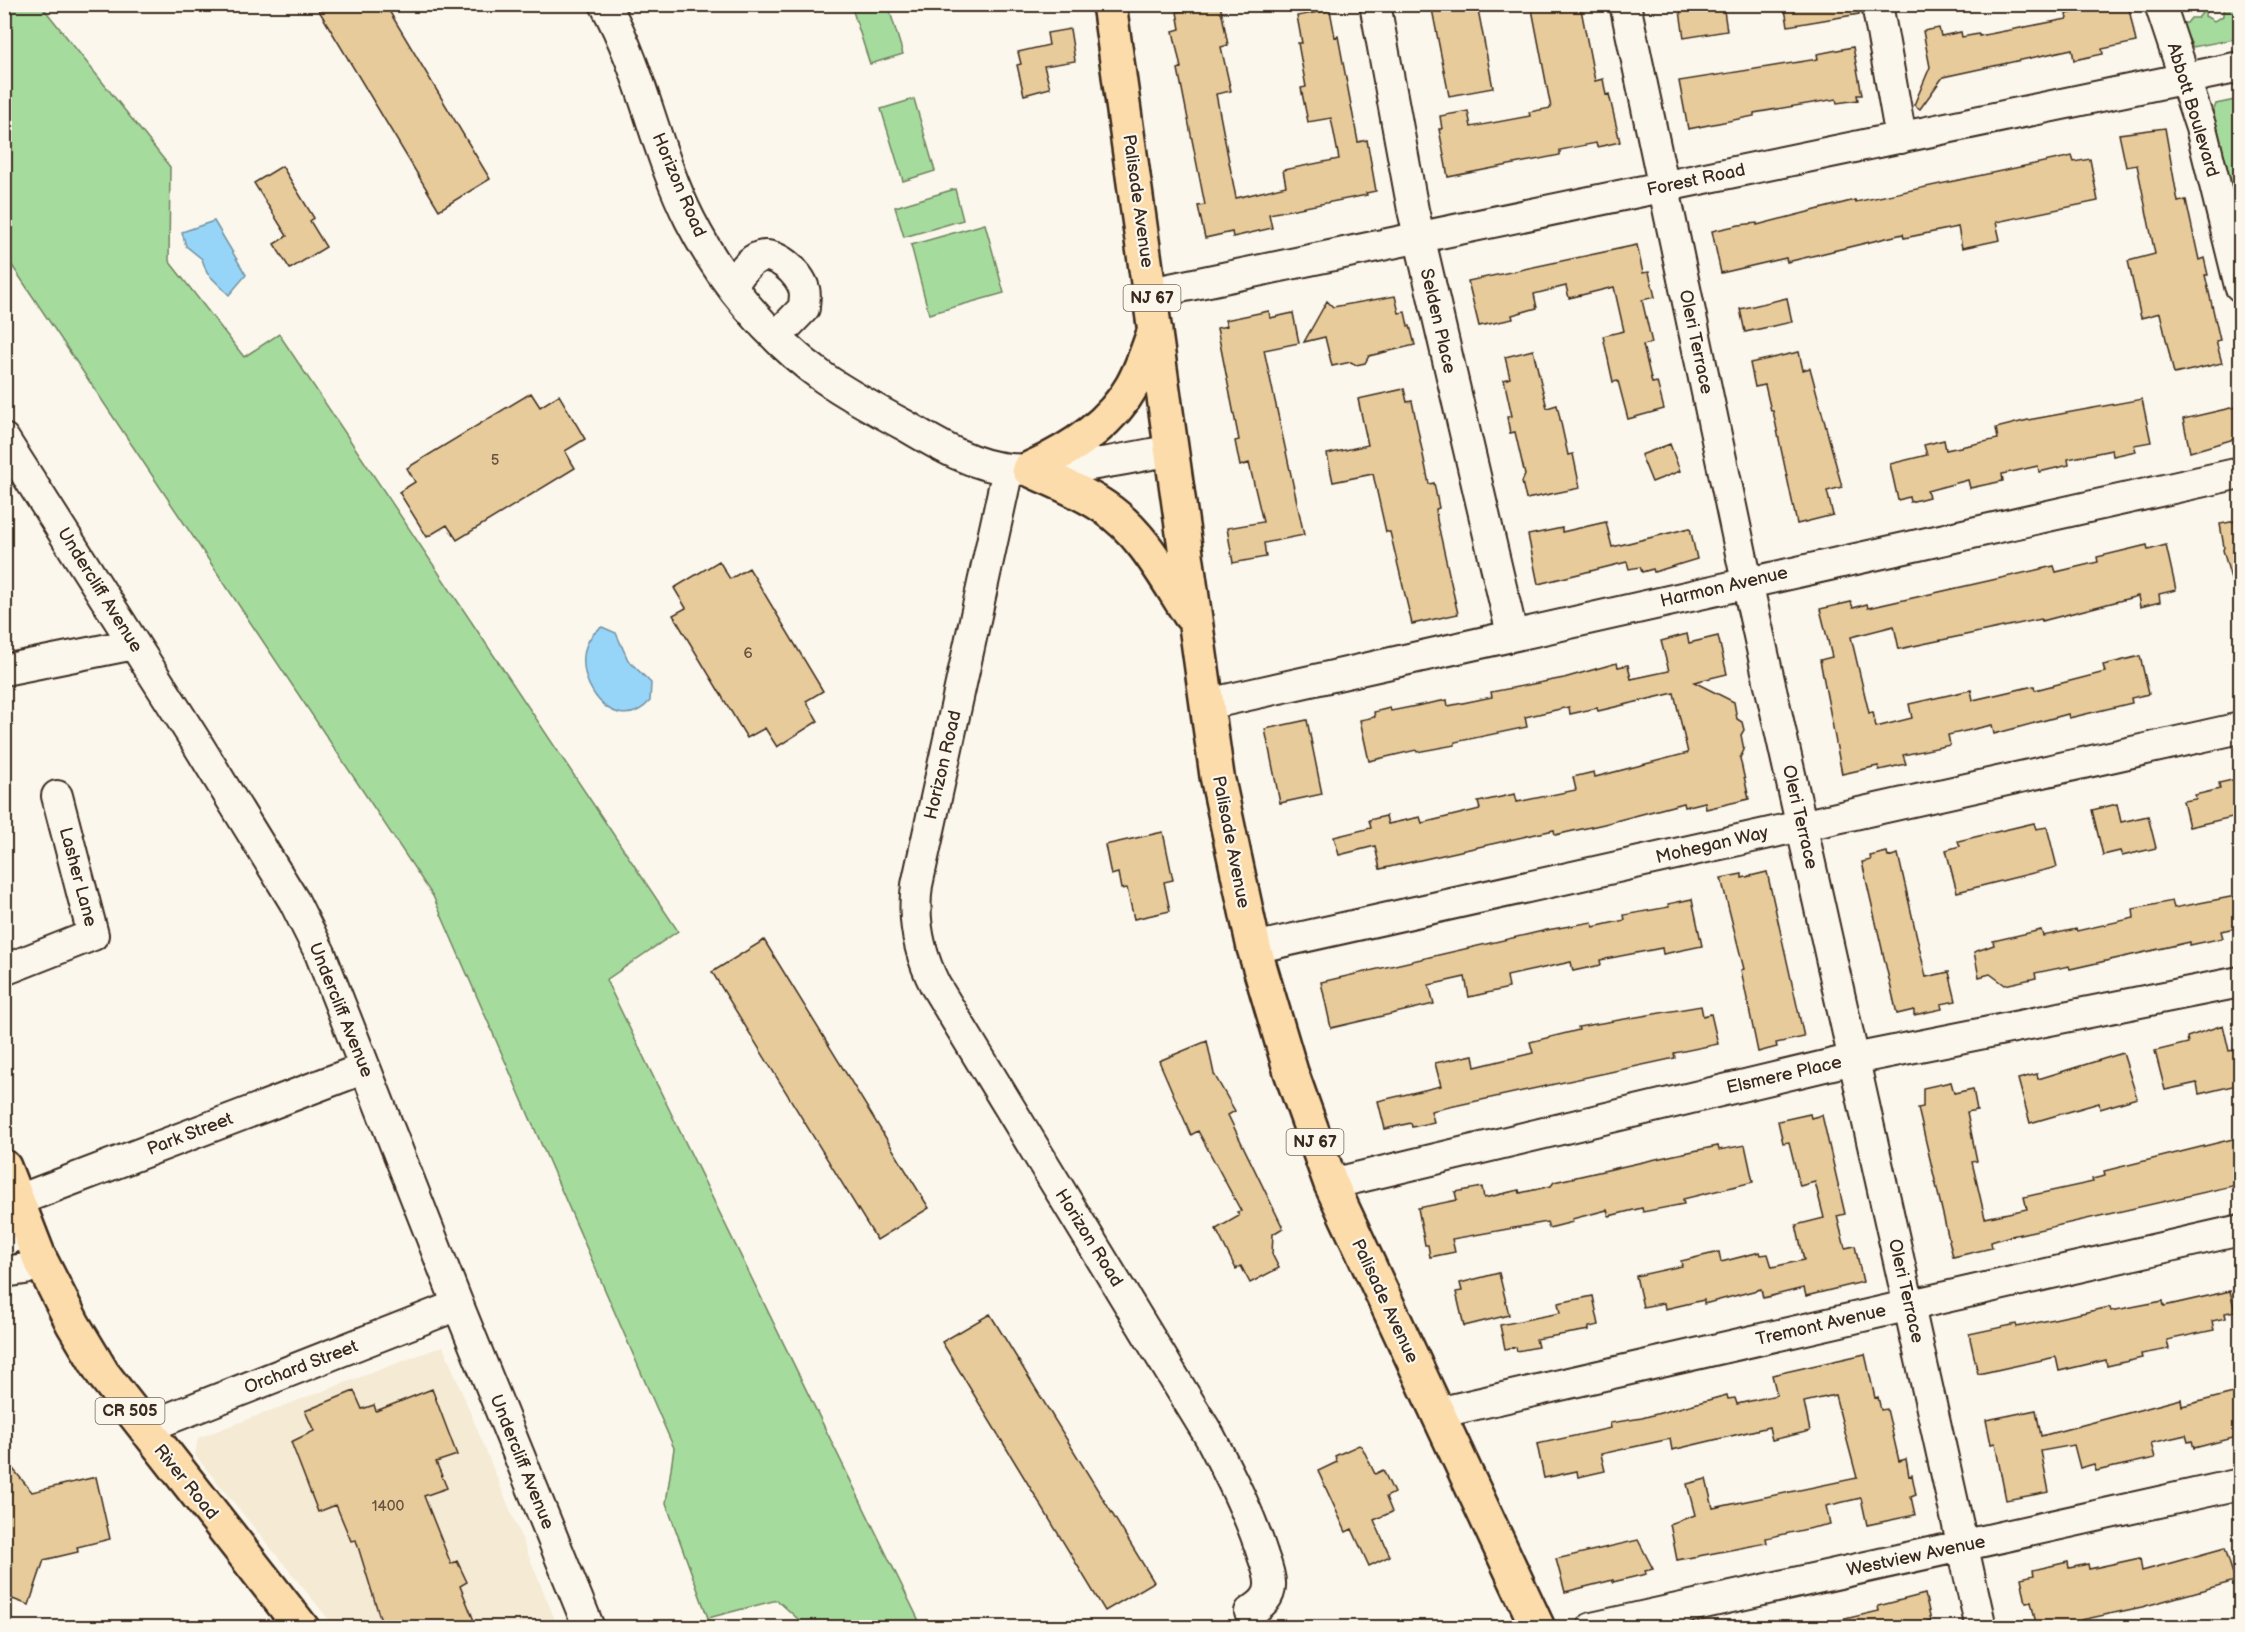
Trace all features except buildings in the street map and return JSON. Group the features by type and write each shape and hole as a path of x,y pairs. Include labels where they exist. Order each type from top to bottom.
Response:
{"main road":[{"name":"Palisade Avenue","path":"1109,4 1156,328 1195,622 1226,825 1254,948 1291,1072 1331,1184 1538,1628"},
{"path":"1019,469 1055,458 1082,439 1115,410 1133,385 1156,328"},
{"path":"1019,469 1080,492 1105,507 1124,523 1148,549 1195,622"},
{"name":"River Road","path":"4,1167 16,1224 41,1262 72,1324 103,1374 302,1628"}],"street":[{"name":"Horizon Road","path":"605,4 623,37 670,176 690,220 712,260 759,320 823,377 904,426 971,460 1019,469 917,885 915,923 919,942 935,985 1210,1437 1240,1497 1254,1527 1270,1582 1269,1594 1262,1605 1250,1612"},
{"name":"Selden Place","path":"1376,4 1419,237 1512,634"},
{"name":"Oleri Terrace","path":"1625,4 1748,582 1981,1628"},
{"path":"1877,4 1901,138"},
{"name":"Abbott Boulevard","path":"2160,4 2201,128 2241,286"},
{"name":"Forest Road","path":"1151,293 2241,67"},
{"path":"732,286 758,257 769,255 789,266 804,288 804,308 776,337"},
{"name":"Undercliff Avenue","path":"4,439 294,901 320,953 458,1305 589,1628"},
{"path":"1019,469 1075,468 1172,450"},
{"name":"Harmon Avenue","path":"1208,704 1512,634 2241,473"},
{"path":"4,670 134,644"},
{"name":"Mohegan Way","path":"1254,948 2241,728"},
{"name":"Lasher Lane","path":"4,970 93,935 57,796"},
{"name":"Elsmere Place","path":"1331,1184 1854,1059 2241,982"},
{"name":"Park Street","path":"16,1224 365,1068"},
{"name":"Tremont Avenue","path":"1437,1413 2241,1230"},
{"path":"4,1272 25,1269 41,1262"},
{"name":"Orchard Street","path":"147,1433 160,1422 458,1305"},
{"name":"Westview Avenue","path":"1592,1628 2241,1484"}],"shaded area":[{"path":"443,1346 558,1627 335,1627 195,1455 198,1438"}],"green space":[{"path":"4,5 41,5 170,167 169,261 244,357 279,334 678,931 606,980 922,1627 807,1627 777,1600 708,1618 666,1503 674,1448 433,896 5,255"},
{"path":"851,5 888,5 903,54 870,64"},
{"path":"2200,5 2206,5 2205,16 2214,21 2223,16 2223,5 2240,5 2240,38 2193,47 2181,23 2187,23 2191,18 2198,18 2202,13"},
{"path":"914,99 935,171 903,181 881,109"},
{"path":"2240,99 2240,227 2213,112 2216,104"},
{"path":"955,189 963,220 904,237 895,207"},
{"path":"985,224 1004,293 929,314 911,245"}],"water":[{"path":"214,221 246,275 229,295 207,273 202,259 186,246 182,232"},
{"path":"602,627 616,633 628,660 651,683 650,701 634,712 619,713 604,705 593,692 586,675 584,657 589,640"}]}
